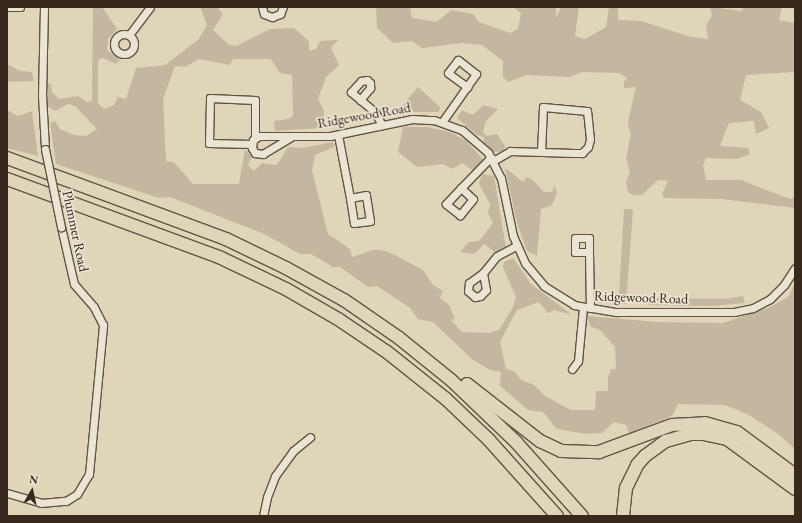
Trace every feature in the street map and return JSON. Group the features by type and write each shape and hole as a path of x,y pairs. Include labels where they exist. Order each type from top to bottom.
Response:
{"highway":[{"path":"7,158 246,248 325,289 455,375 540,440 561,451 599,452 672,425 705,422 737,432 795,475"},
{"path":"7,179 219,257 319,307 387,352 446,399 489,440 557,516"},
{"path":"409,345 484,410 582,516"},
{"path":"623,516 626,488 637,465 645,456 666,441 690,434 715,436 727,440 795,489"}],"street":[{"path":"7,7 20,7"},
{"name":"Plummer Road","path":"7,493 41,503 66,501 77,494 89,474 103,325 94,307 74,284 46,149 42,95 44,7"},
{"path":"130,35 150,7"},
{"path":"262,7 266,15 272,17 280,14 283,7"},
{"path":"442,122 467,87"},
{"path":"210,98 255,100 253,141 209,143 210,98"},
{"path":"360,100 375,112 382,125"},
{"path":"460,188 492,159 510,151 541,152 584,151 590,139 587,111 543,108 541,152"},
{"name":"Ridgewood Road","path":"291,137 263,154 254,152 253,141 291,137 338,135 412,119 442,122 468,134 492,159 504,185 516,246 525,263 544,286 568,302 586,308 629,312 744,310 770,299 784,285 795,268"},
{"path":"338,135 350,198"},
{"path":"483,272 491,261 516,246"},
{"path":"572,369 578,362 586,308 589,252"},
{"path":"263,516 267,496 281,466 293,451 310,437"}],"shaded area":[{"path":"93,7 102,7 117,29 108,39 107,50 120,60 116,64 103,58 98,60 98,103 104,109 114,105 118,97 126,99 136,68 165,65 199,39 207,25 200,7 217,7 223,14 213,30 229,45 236,46 270,29 294,28 309,41 309,51 316,49 320,41 338,40 331,48 339,65 326,77 318,99 324,111 322,128 275,131 274,121 288,119 293,116 292,75 280,73 271,59 233,59 230,65 199,59 185,67 175,66 163,99 166,161 174,162 193,184 239,184 245,149 252,157 248,165 254,171 262,163 277,165 288,147 302,148 333,142 334,147 315,155 312,170 328,234 350,249 352,257 373,250 382,250 393,254 423,270 433,285 443,291 440,298 449,305 455,319 451,320 462,332 490,333 499,330 513,307 516,297 503,267 504,262 513,258 531,284 572,315 554,310 548,313 539,302 517,310 500,342 506,369 514,371 521,380 534,385 545,396 571,410 595,410 596,391 608,391 608,377 611,369 616,369 615,347 600,330 591,327 586,316 658,322 723,323 768,308 788,297 795,283 795,449 777,433 747,414 725,405 678,404 672,416 629,433 626,425 614,422 602,433 586,434 557,429 543,412 528,410 500,386 501,372 490,370 472,359 433,322 418,319 409,307 377,286 368,287 340,267 333,267 311,254 300,254 264,234 170,197 159,198 56,164 50,123 55,121 60,129 74,135 86,136 97,129 75,106 68,104 55,111 47,106 46,83 51,84 52,92 59,99 78,96 87,102 92,101"},
{"path":"376,7 410,7 412,18 437,22 451,10 473,14 479,22 510,33 518,29 521,13 513,7 556,7 556,18 561,7 579,7 575,36 585,39 606,27 609,7 618,7 618,20 641,21 691,37 708,39 706,25 712,16 710,7 742,11 743,7 782,7 779,20 795,23 795,72 746,75 740,100 761,112 769,128 756,134 754,121 729,123 720,146 748,148 750,154 737,159 706,158 703,165 706,180 741,180 790,199 795,197 795,208 722,199 664,198 662,194 668,181 658,180 642,195 633,195 628,192 626,182 630,172 626,159 631,133 628,127 629,117 636,87 624,88 624,82 627,78 619,73 582,72 570,77 526,75 508,82 503,77 503,61 482,45 462,43 422,48 412,41 393,43 377,28"},
{"path":"7,64 20,71 32,72 34,81 7,82"},
{"path":"418,87 440,107 439,112 397,112"},
{"path":"483,105 498,109 486,121 483,132 487,136 497,134 505,146 504,151 492,153 483,145 484,137 477,135 457,118 462,110 473,115"},
{"path":"7,110 18,116 32,111 38,156 7,148"},
{"path":"403,127 427,127 450,132 467,141 483,160 474,171 462,163 452,169 443,164 417,167 398,152"},
{"path":"505,168 523,182 527,177 533,180 544,192 552,192 555,185 557,193 552,205 541,209 537,256 527,251 517,223"},
{"path":"482,174 494,176 506,248 496,253 484,244 474,254 460,252 469,242 479,241 493,223 488,213 490,204 479,184"},
{"path":"624,209 631,209 633,211 626,304 598,300 597,296 619,295"},
{"path":"743,296 745,303 710,306 649,305 646,298 725,299"}]}
